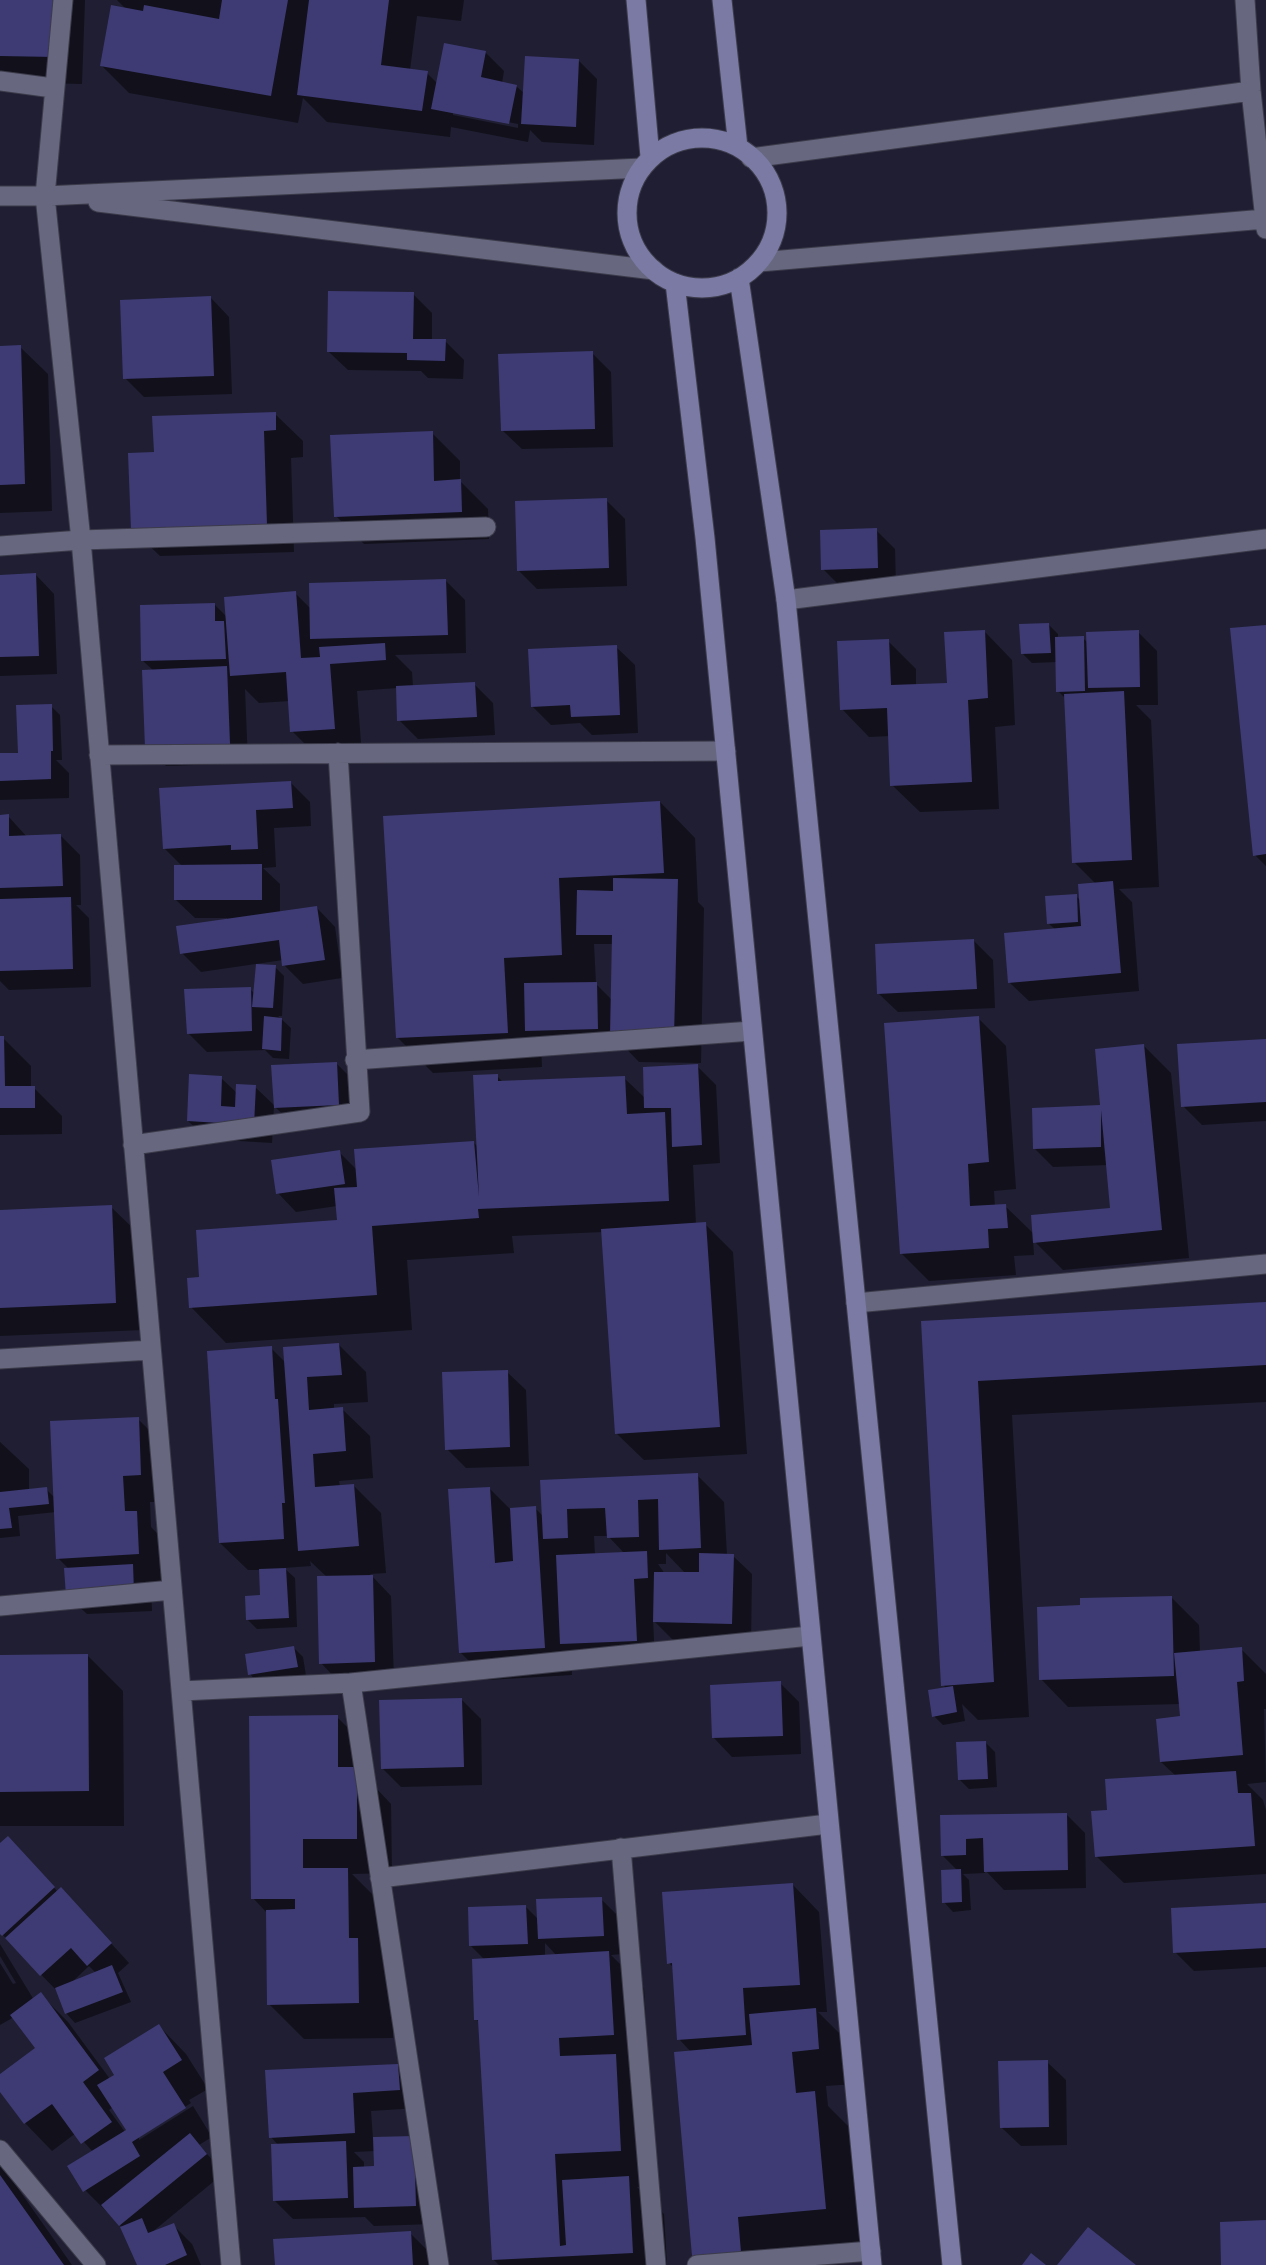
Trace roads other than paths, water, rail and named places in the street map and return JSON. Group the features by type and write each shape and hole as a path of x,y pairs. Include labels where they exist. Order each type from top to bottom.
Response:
{"main road":[{"path":"636,0 646,163"},
{"path":"722,0 744,153"},
{"path":"697,137 723,140 744,153 764,168 775,191 778,216 772,241 759,262 739,278 719,286 697,288 675,283 653,270 637,251 628,228 627,202 635,177 646,163 672,143 697,137"},
{"path":"739,278 786,600 953,2265"},
{"path":"675,283 705,538 872,2258"}],"street":[{"path":"63,0 45,196 81,541 231,2265"},
{"path":"759,262 1265,225 1245,0"},
{"path":"0,80 53,88"},
{"path":"744,153 1251,91"},
{"path":"0,196 45,196 646,163"},
{"path":"45,196 653,270"},
{"path":"0,546 486,527"},
{"path":"786,600 1266,539"},
{"path":"99,755 726,751"},
{"path":"134,1145 360,1112 338,753"},
{"path":"355,1060 752,1031"},
{"path":"856,1303 1266,1264"},
{"path":"0,1359 151,1350"},
{"path":"0,1606 172,1590"},
{"path":"181,1691 351,1683 810,1636"},
{"path":"351,1683 439,2265"},
{"path":"380,1878 828,1824"},
{"path":"621,1848 656,2265"},
{"path":"0,2150 96,2265"},
{"path":"697,2265 872,2258"}]}
